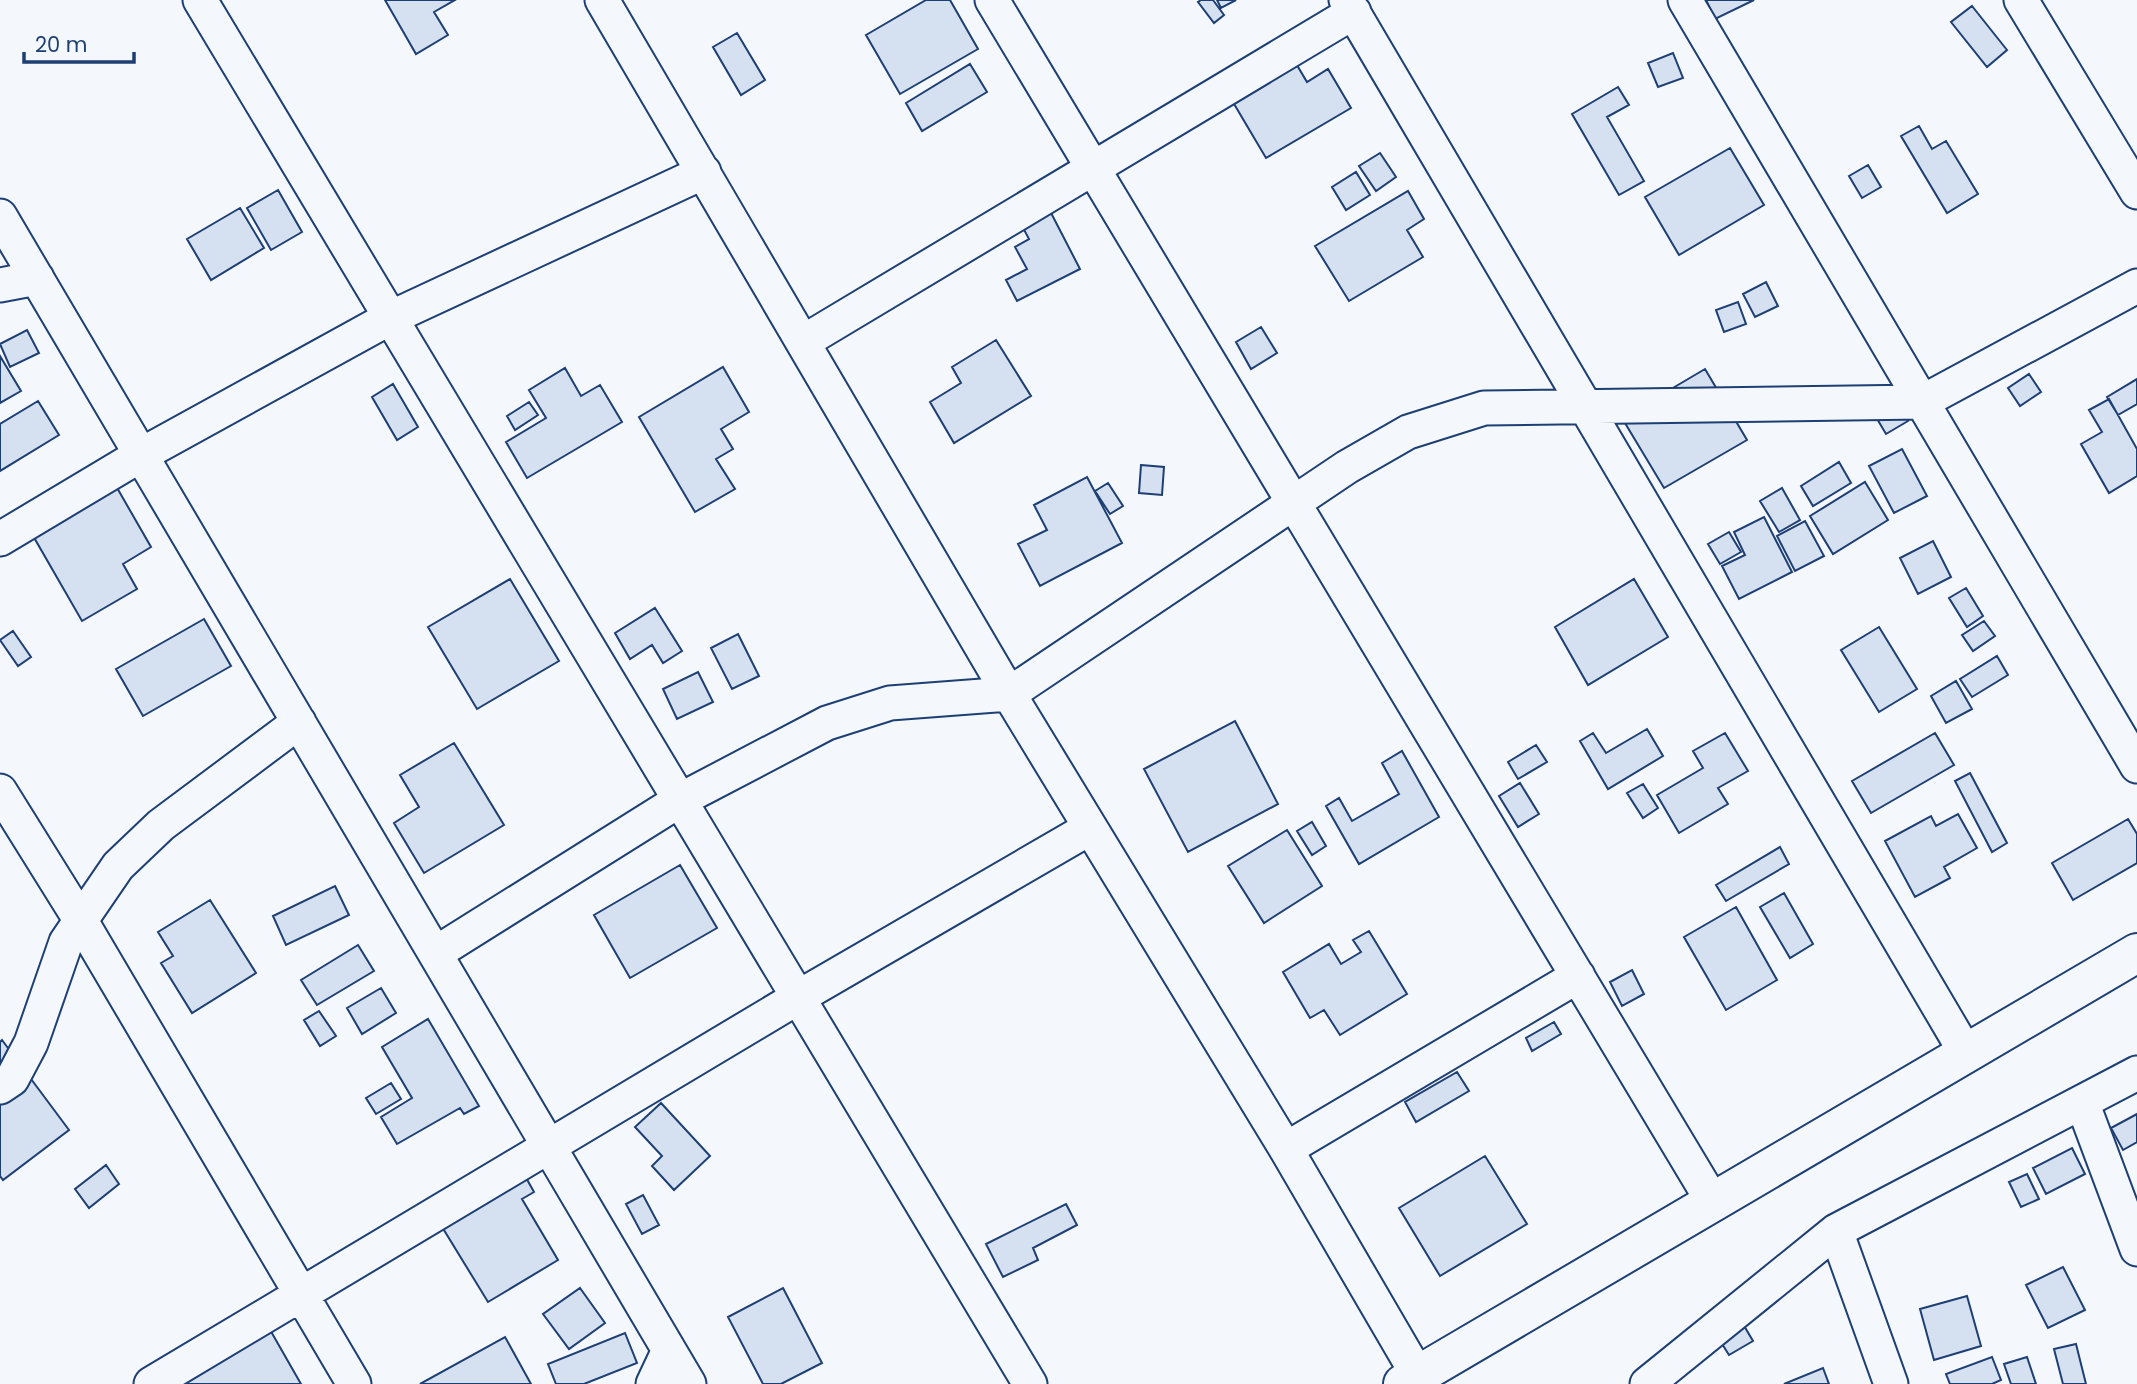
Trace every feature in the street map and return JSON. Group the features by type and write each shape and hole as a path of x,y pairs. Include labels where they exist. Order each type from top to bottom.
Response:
{"street":[{"path":"200,0 388,319 1030,1384"},
{"path":"602,0 1009,694 1286,1149 1414,1381 2137,953"},
{"path":"992,0 1713,1202"},
{"path":"1685,0 2137,766"},
{"path":"2021,0 2137,192"},
{"path":"803,342 1093,168 1350,6 1966,1053"},
{"path":"0,539 139,456 388,319 704,172"},
{"path":"0,216 139,456 436,953 689,1384"},
{"path":"0,285 37,278"},
{"path":"436,953 680,800 827,723 890,703 1009,694 1347,467 1408,432 1484,408 1922,402 2137,286"},
{"path":"0,1087 12,1079 31,1042 66,942 118,866 161,825 299,722"},
{"path":"0,791 81,921 354,1384"},
{"path":"151,1384 797,998 1090,828"},
{"path":"1286,1149 1578,976"},
{"path":"1647,1384 1836,1231 2137,1073"},
{"path":"2082,1102 2137,1249"},
{"path":"1836,1231 1891,1384"},
{"path":"653,1384 669,1350"}],"building":[{"path":"385,0 455,0 434,12 448,35 416,54"},
{"path":"926,0 950,0 978,49 900,94 866,35"},
{"path":"1213,0 1224,15 1214,23 1198,2"},
{"path":"1217,0 1236,0 1221,8"},
{"path":"1706,0 1754,0 1715,19"},
{"path":"1972,6 2007,50 1987,67 1951,22"},
{"path":"737,33 765,80 741,95 713,47"},
{"path":"1673,53 1683,78 1658,87 1648,63"},
{"path":"1291,55 1307,82 1328,69 1351,108 1266,158 1227,92"},
{"path":"970,64 987,92 922,131 906,103"},
{"path":"1618,87 1629,105 1607,117 1644,181 1619,195 1572,114"},
{"path":"1919,126 1932,149 1946,141 1978,194 1947,213 1901,136"},
{"path":"1730,148 1764,205 1679,255 1645,197"},
{"path":"1380,153 1396,177 1376,191 1359,166"},
{"path":"1868,165 1881,187 1862,198 1849,176"},
{"path":"1356,172 1370,195 1346,210 1332,187"},
{"path":"278,190 302,232 271,250 247,208"},
{"path":"1408,191 1424,219 1407,230 1423,257 1349,301 1315,246"},
{"path":"240,208 264,248 211,280 187,239"},
{"path":"1049,209 1080,269 1017,301 1006,280 1027,269 1015,247 1029,239 1021,224"},
{"path":"1766,282 1778,306 1755,317 1743,294"},
{"path":"1738,302 1746,324 1724,332 1716,310"},
{"path":"1261,327 1277,353 1251,369 1236,342"},
{"path":"27,330 39,353 10,367 0,344"},
{"path":"996,340 1031,396 954,443 930,402 961,383 952,367"},
{"path":"0,356 21,391 0,403"},
{"path":"723,367 749,412 721,429 733,449 716,459 735,489 695,512 639,417"},
{"path":"565,368 581,396 600,385 622,422 527,478 506,442 546,418 529,390"},
{"path":"1705,369 1747,440 1664,488 1622,418"},
{"path":"2029,374 2041,392 2020,406 2008,388"},
{"path":"2137,379 2137,404 2118,415 2107,397"},
{"path":"393,384 418,427 397,440 372,397"},
{"path":"2109,399 2137,449 2137,476 2109,493 2081,444 2102,432 2089,410"},
{"path":"38,401 59,435 0,471 0,424"},
{"path":"529,402 538,415 515,430 507,416"},
{"path":"1898,404 1908,421 1886,434 1876,417"},
{"path":"1902,449 1927,496 1894,513 1869,466"},
{"path":"1839,462 1851,483 1813,506 1801,486"},
{"path":"1141,465 1164,467 1162,495 1139,493"},
{"path":"1087,477 1122,543 1040,586 1018,544 1047,530 1034,505"},
{"path":"1865,482 1888,520 1833,554 1810,516"},
{"path":"1108,483 1123,506 1110,514 1095,491"},
{"path":"116,486 151,547 123,564 137,589 82,621 32,534"},
{"path":"1782,488 1800,520 1779,532 1760,501"},
{"path":"1764,517 1792,572 1739,599 1722,566 1745,555 1734,532"},
{"path":"1805,521 1824,556 1795,571 1777,536"},
{"path":"1729,532 1741,552 1720,564 1708,544"},
{"path":"1933,541 1951,577 1918,594 1900,558"},
{"path":"510,579 559,661 477,709 428,627"},
{"path":"1634,579 1668,637 1588,685 1555,627"},
{"path":"1966,588 1983,616 1967,627 1949,598"},
{"path":"655,608 682,651 663,663 652,645 630,659 615,633"},
{"path":"204,619 231,666 143,716 116,669"},
{"path":"1984,621 1995,636 1973,651 1962,635"},
{"path":"1879,627 1917,689 1879,712 1841,650"},
{"path":"13,631 31,657 18,666 0,640"},
{"path":"738,634 759,676 732,689 711,648"},
{"path":"1997,656 2008,675 1972,697 1960,679"},
{"path":"698,672 713,702 677,719 663,689"},
{"path":"1956,681 1972,709 1946,723 1931,696"},
{"path":"1235,721 1278,804 1188,852 1144,769"},
{"path":"1647,729 1663,756 1608,789 1580,741 1593,733 1606,753"},
{"path":"1725,733 1748,771 1718,788 1728,804 1679,833 1657,795 1703,768 1693,751"},
{"path":"1935,733 1954,765 1871,813 1852,781"},
{"path":"454,743 504,825 424,873 394,823 419,807 400,775"},
{"path":"1536,745 1547,762 1518,779 1508,762"},
{"path":"1402,751 1439,817 1359,864 1326,806 1339,798 1352,821 1399,794 1382,763"},
{"path":"1970,773 2007,843 1992,852 1955,781"},
{"path":"1520,783 1539,814 1518,827 1499,796"},
{"path":"1643,784 1658,808 1643,818 1627,793"},
{"path":"1958,814 1977,848 1944,867 1950,878 1915,897 1885,841 1931,816 1936,826"},
{"path":"2128,819 2137,834 2137,863 2073,900 2052,863"},
{"path":"1312,822 1326,846 1312,855 1297,831"},
{"path":"1287,830 1322,886 1264,923 1228,866"},
{"path":"1780,847 1789,864 1726,901 1716,885"},
{"path":"680,865 717,928 630,978 594,915"},
{"path":"335,886 349,915 286,945 273,916"},
{"path":"1784,893 1813,944 1790,958 1760,907"},
{"path":"210,900 256,973 192,1013 161,963 173,956 158,932"},
{"path":"1736,907 1777,980 1726,1010 1684,937"},
{"path":"1369,931 1407,994 1340,1035 1324,1010 1310,1018 1283,972 1329,944 1341,964 1361,952 1353,940"},
{"path":"358,945 374,971 317,1005 301,980"},
{"path":"1632,970 1644,994 1622,1006 1610,982"},
{"path":"381,988 396,1013 362,1034 347,1008"},
{"path":"319,1011 336,1036 320,1046 304,1020"},
{"path":"428,1019 479,1106 464,1114 460,1108 397,1144 381,1117 412,1098 382,1047"},
{"path":"1554,1022 1561,1034 1532,1051 1526,1038"},
{"path":"2,1040 69,1130 3,1180 0,1176"},
{"path":"1457,1072 1469,1091 1416,1122 1405,1102"},
{"path":"391,1083 401,1099 376,1114 366,1098"},
{"path":"661,1103 710,1156 674,1190 652,1166 662,1156 635,1127"},
{"path":"2137,1114 2137,1142 2123,1150 2111,1128"},
{"path":"2072,1148 2085,1174 2046,1194 2033,1168"},
{"path":"1485,1156 1527,1224 1440,1276 1399,1208"},
{"path":"106,1165 119,1184 89,1208 75,1189"},
{"path":"520,1167 534,1192 522,1199 558,1260 488,1302 436,1217"},
{"path":"2027,1174 2039,1199 2021,1207 2009,1182"},
{"path":"643,1195 659,1225 642,1234 626,1204"},
{"path":"1066,1204 1077,1225 1033,1248 1038,1260 1003,1277 986,1244"},
{"path":"2063,1267 2085,1310 2048,1328 2026,1285"},
{"path":"580,1288 605,1323 569,1349 543,1314"},
{"path":"783,1288 822,1363 781,1384 763,1384 728,1317"},
{"path":"1967,1296 1981,1346 1934,1360 1920,1309"},
{"path":"265,1321 301,1384 176,1384"},
{"path":"1743,1324 1753,1341 1729,1355 1719,1339"},
{"path":"625,1333 637,1363 584,1384 556,1384 548,1364"},
{"path":"505,1337 531,1384 420,1384"},
{"path":"2076,1344 2086,1384 2063,1384 2054,1349"},
{"path":"1992,1357 2001,1380 1992,1384 1950,1384 1946,1374"},
{"path":"2027,1357 2036,1384 2011,1384 2004,1364"},
{"path":"1823,1368 1829,1384 1784,1384"}]}
